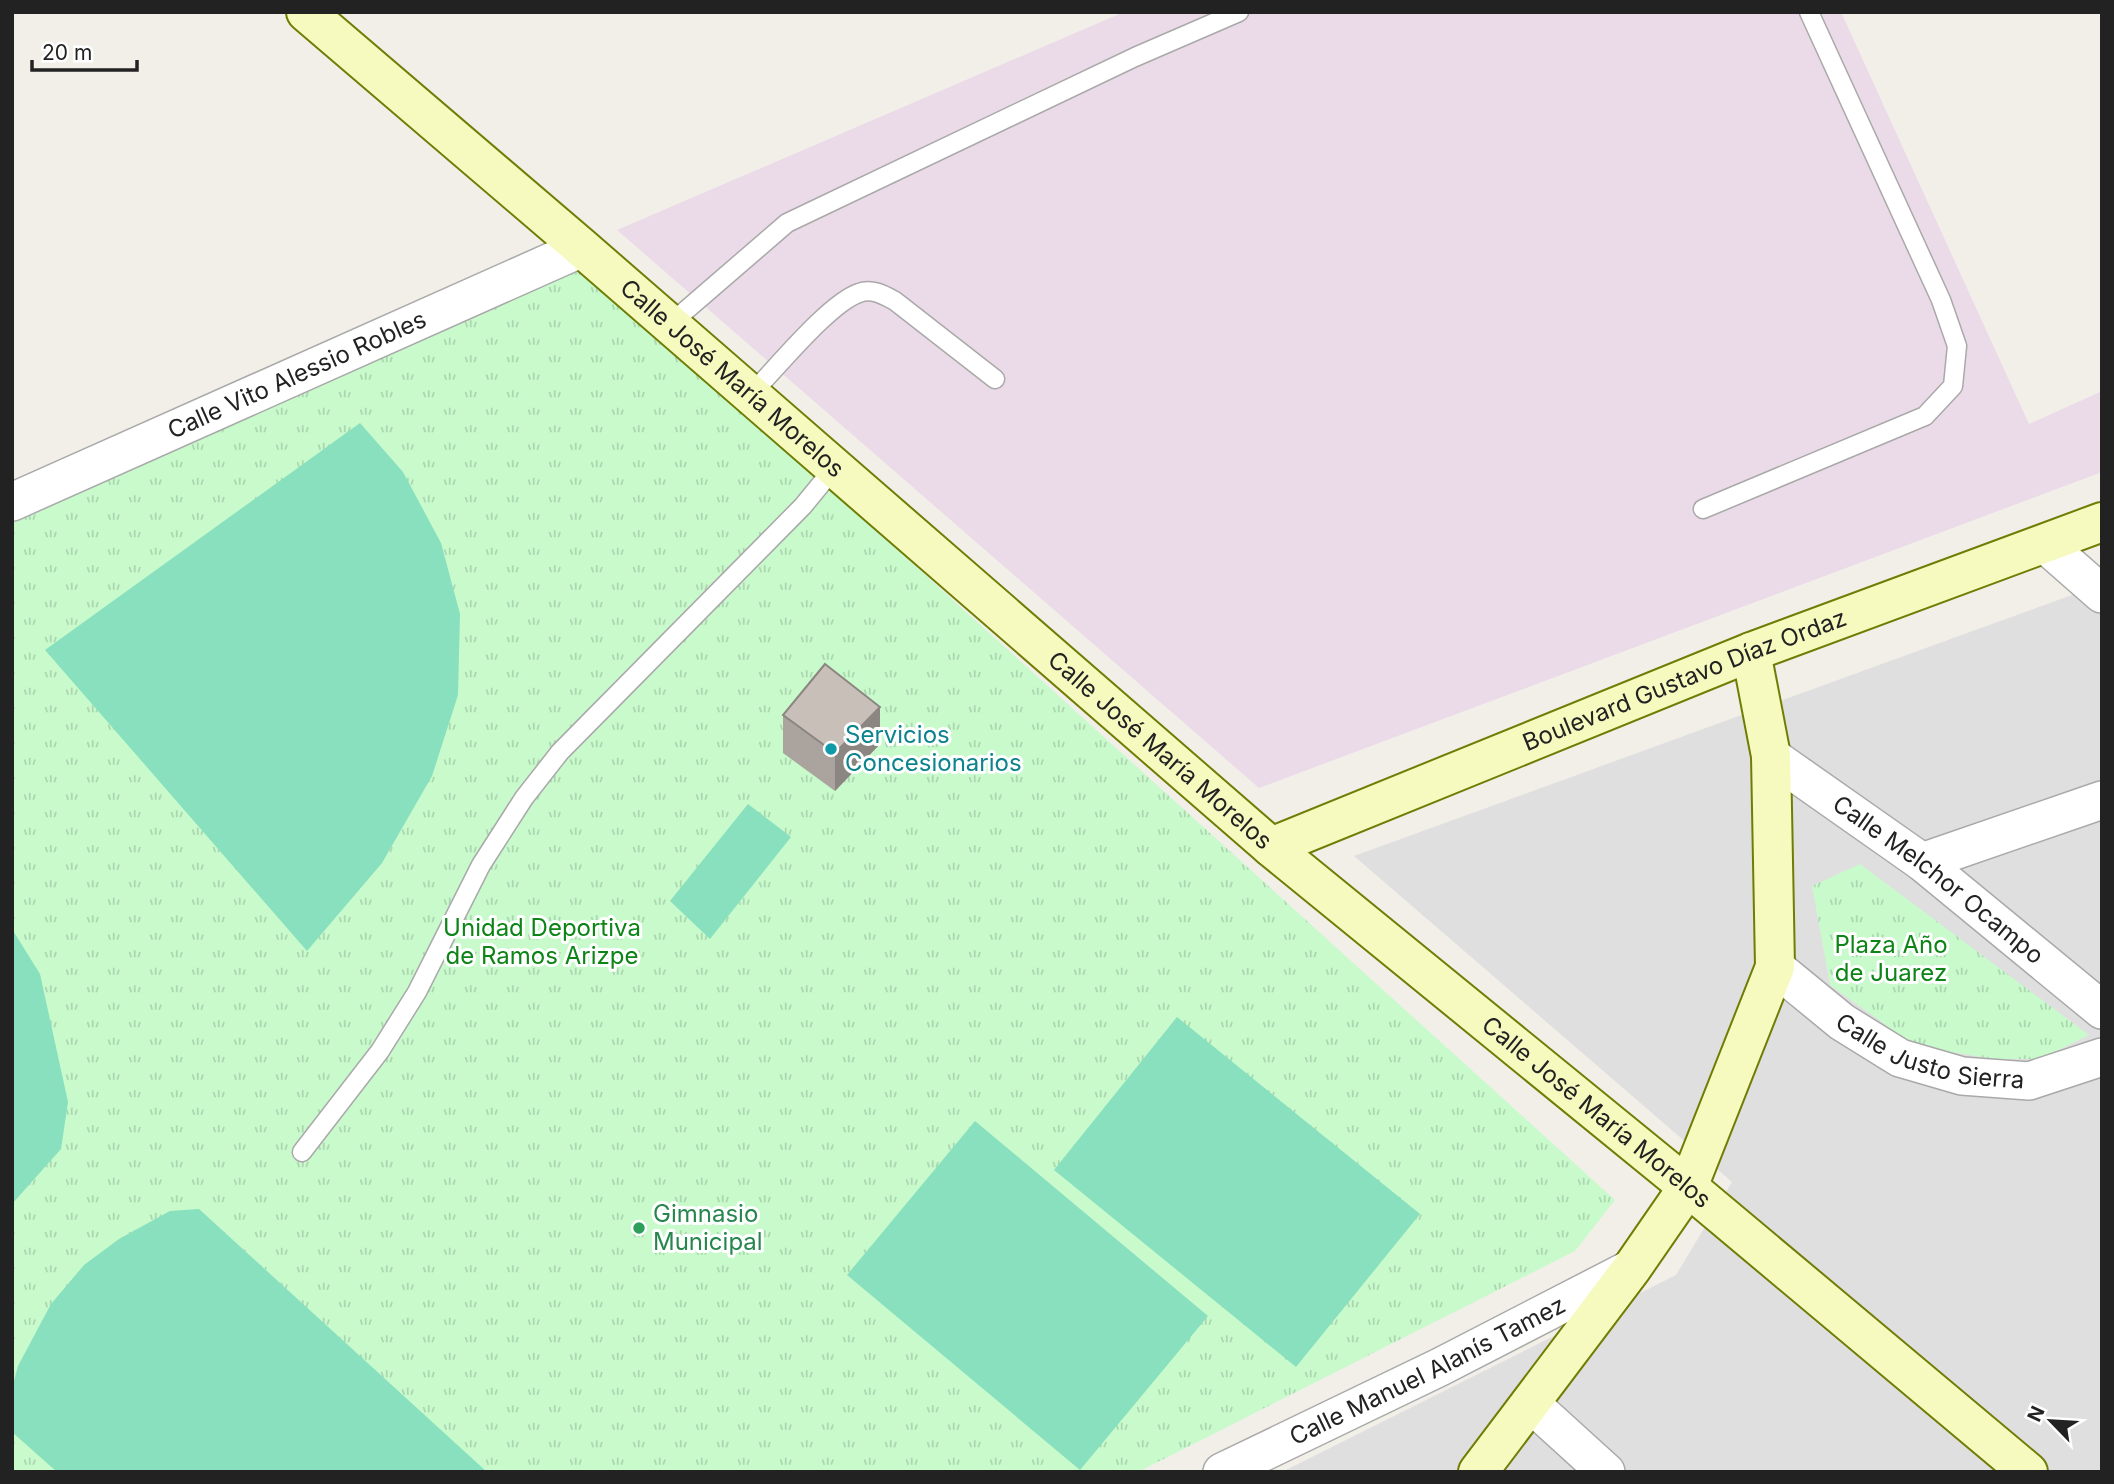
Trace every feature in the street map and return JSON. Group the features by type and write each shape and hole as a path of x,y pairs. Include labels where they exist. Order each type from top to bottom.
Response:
{"street":[{"name":"Calle José María Morelos","path":"306,12 751,394 1271,847 1688,1187 2028,1472"},
{"name":"Calle Vito Alessio Robles","path":"12,502 582,248"},
{"name":"Boulevard Gustavo Díaz Ordaz","path":"1271,847 1751,652 2102,522"},
{"path":"2045,544 2102,594"},
{"path":"1478,1472 1632,1268 1688,1187 1775,967 1771,756 1751,652"},
{"name":"Calle Melchor Ocampo","path":"1771,756 1922,862 2102,1010"},
{"path":"1922,862 2102,800"},
{"name":"Calle Justo Sierra","path":"1775,967 1842,1022 1900,1058 1962,1076 2029,1081 2102,1057"},
{"name":"Calle Manuel Alanís Tamez","path":"1222,1472 1440,1367 1632,1268"},
{"path":"1530,1404 1606,1472"}],"lane":[{"path":"670,324 724,274 787,223 1135,57 1239,12"},
{"path":"1703,509 1925,416 1953,386 1957,346 1941,300 1808,12"},
{"path":"751,394 837,307 860,292 879,292 895,301 995,379"},
{"path":"302,1152 380,1051 417,992 481,865 524,797 560,752 803,506 835,467"}],"shaded area":[{"path":"1124,12 1841,12 2029,424 2102,391 2102,472 1259,788 617,230"},
{"path":"2102,584 2102,1472 1282,1472 1676,1275 1732,1182 1354,856"}],"green space":[{"name":"Unidad Deportiva de Ramos Arizpe","path":"582,264 1615,1200 1575,1251 1138,1472 12,1472 12,516"},
{"path":"360,423 403,472 441,543 460,614 458,695 432,776 382,863 307,951 45,650"},
{"path":"748,804 791,837 710,939 670,901"},
{"name":"Plaza Año de Juarez","path":"1860,864 2089,1035 2040,1059 1995,1059 1951,1052 1911,1043 1830,985 1812,886"},
{"path":"12,929 40,974 68,1102 61,1149 12,1204"},
{"path":"1177,1017 1420,1214 1296,1367 1054,1170"},
{"path":"975,1121 1208,1316 1080,1470 847,1275"},
{"path":"199,1209 487,1472 57,1472 12,1432 12,1388 18,1366 51,1304 84,1265 119,1239 170,1211"}],"building":[{"path":"825,664 880,707 835,753 783,715"}],"place":[{"name":"Servicios Concesionarios","path":"831,749"},
{"name":"Gimnasio Municipal","path":"639,1228"}]}
